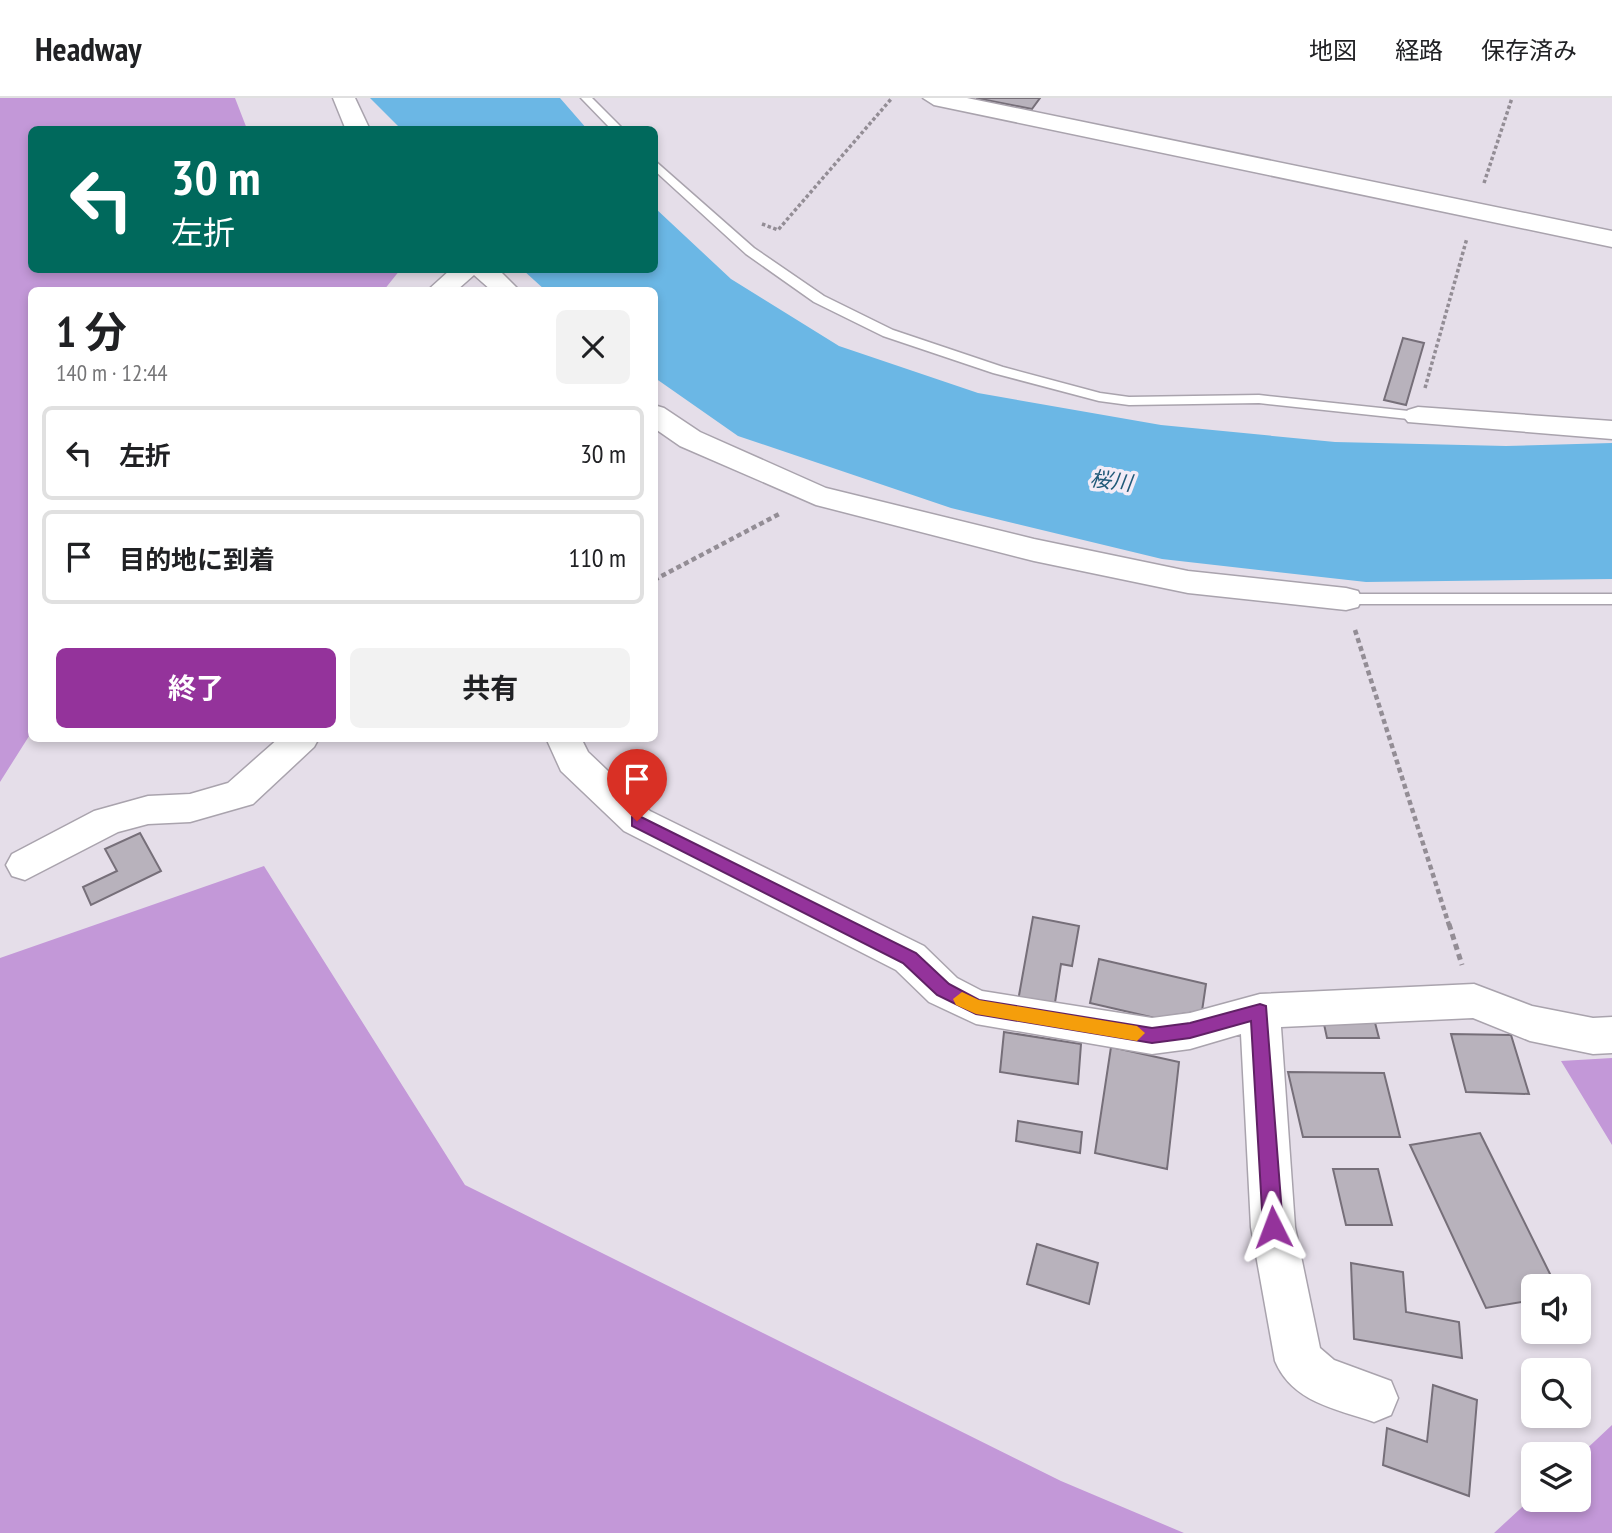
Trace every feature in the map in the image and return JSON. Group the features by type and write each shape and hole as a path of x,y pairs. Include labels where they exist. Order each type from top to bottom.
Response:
{"street":[{"path":"344,98 356,126"},
{"path":"934,98 1612,239"},
{"path":"445,287 461,273"},
{"path":"487,273 503,287"},
{"path":"1418,416 1612,430"},
{"path":"658,417 690,439 816,495 1034,550 1188,582 1346,599"},
{"path":"25,865 107,821 148,810 190,808 240,794 298,742"},
{"path":"565,742 574,761 637,821 909,958 943,989 976,1007 1152,1036 1190,1031 1260,1012 1474,1001 1531,1023 1593,1036 1612,1035"},
{"path":"1260,1012 1273,1227 1299,1361 1319,1379 1374,1398"}],"lane":[{"path":"586,98 615,126"},
{"path":"658,167 750,251 818,299 888,332 986,366 1099,397 1129,401 1259,399 1418,416"},
{"path":"1346,599 1612,599"}],"path":[{"path":"778,230 892,98"},
{"path":"1418,416 1475,210 1512,98"},
{"path":"658,578 816,495"},
{"path":"1346,599 1474,1001"}],"shaded area":[{"path":"0,98 235,98 246,126 28,126 28,273 398,273 386,287 28,287 28,738 0,782"},
{"path":"264,866 465,1185 1061,1481 1184,1533 0,1533 0,958"},
{"path":"1612,1058 1612,1145 1561,1061"},
{"path":"1612,1425 1612,1533 1494,1533 1521,1508 1521,1512 1591,1512 1591,1445"}],"water":[{"path":"370,98 560,98 584,126 398,126"},
{"name":"桜川","path":"658,211 731,279 839,346 978,393 1161,425 1335,442 1506,446 1612,443 1612,579 1366,582 1162,559 951,508 738,436 658,380 658,287 542,287 526,273 658,273"}],"building":[{"path":"976,98 1040,98 1032,109"},
{"path":"1403,338 1424,343 1406,405 1384,400"},
{"path":"140,833 161,871 91,905 83,887 117,871 105,849"},
{"path":"1033,917 1079,926 1072,966 1061,964 1054,1009 1018,1001"},
{"path":"1099,959 1206,984 1202,1011 1155,1018 1090,1003"},
{"path":"1322,1015 1373,1015 1379,1038 1327,1038"},
{"path":"1004,1032 1081,1044 1078,1084 1000,1072"},
{"path":"1451,1034 1511,1035 1529,1094 1466,1092"},
{"path":"1111,1047 1179,1062 1167,1169 1095,1153"},
{"path":"1288,1072 1384,1073 1400,1137 1303,1137"},
{"path":"1018,1121 1082,1132 1080,1153 1016,1141"},
{"path":"1480,1133 1550,1274 1521,1274 1521,1302 1486,1308 1410,1145"},
{"path":"1333,1169 1378,1169 1392,1225 1346,1225"},
{"path":"1037,1244 1098,1263 1089,1304 1027,1284"},
{"path":"1351,1263 1403,1272 1406,1312 1459,1322 1462,1358 1354,1339"},
{"path":"1433,1385 1477,1400 1469,1496 1383,1465 1387,1428 1427,1442"}],"slow traffic":[{"path":"962,999 976,1007 1137,1033"}],"route":[{"path":"637,821 909,958 943,989 976,1007 1152,1036 1190,1031 1230,1017 1260,1012 1266,1074 1273,1227"}]}
